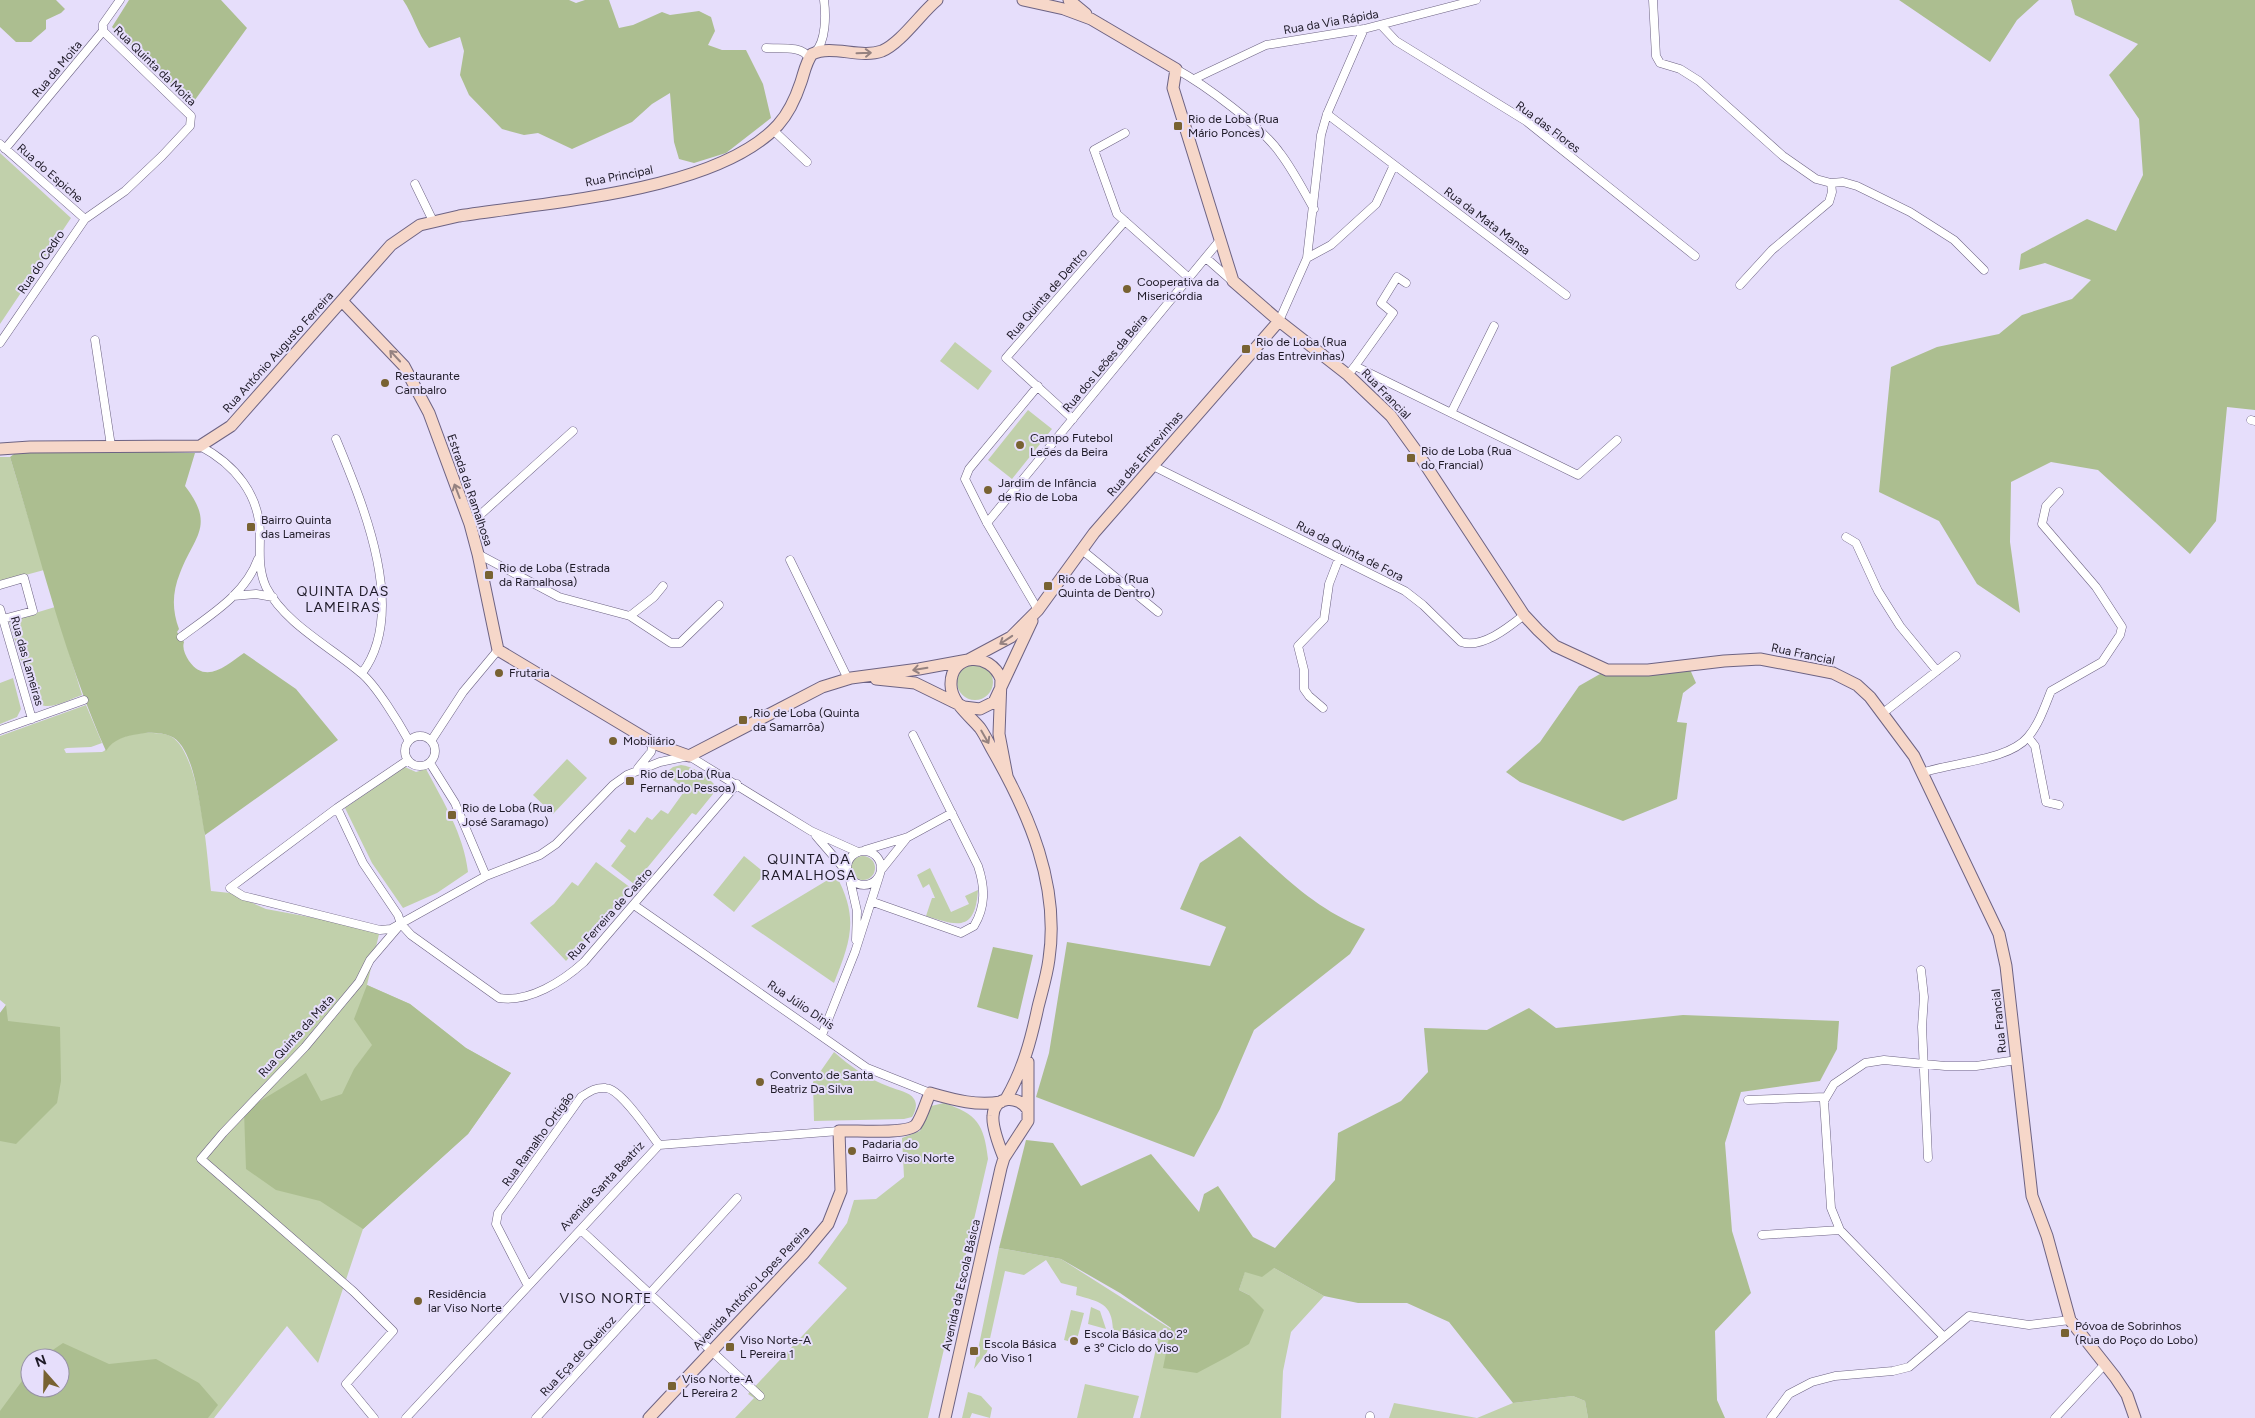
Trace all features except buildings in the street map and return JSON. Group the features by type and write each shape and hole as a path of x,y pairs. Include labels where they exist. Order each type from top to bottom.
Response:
{"street":[{"name":"Rua da Moita","path":"2,147 103,31 103,24 120,0"},
{"path":"812,55 819,48 824,21 824,0"},
{"path":"766,48 794,49 812,55 882,51 889,47 937,0"},
{"path":"1024,0 1065,2 1194,79 1264,134 1280,152 1314,209"},
{"name":"Rua da Via Rápida","path":"1194,79 1266,45 1364,29 1476,0"},
{"path":"1653,0 1655,48 1660,63 1687,72 1783,156 1816,179 1831,183 1843,182 1857,186 1930,223 1954,240 1984,270"},
{"name":"Rua das Flores","path":"1381,25 1396,41 1526,121 1695,256"},
{"path":"1279,321 1307,258 1322,135 1327,114 1364,29"},
{"name":"Rua Quinta da Moita","path":"85,219 125,191 186,132 192,121 190,116 148,73 103,31"},
{"name":"Rua Principal","path":"433,221 631,190 663,182 734,158 751,148 772,130 789,109 812,55"},
{"path":"1176,69 1173,88 1233,281"},
{"name":"Rua da Mata Mansa","path":"1327,114 1566,295"},
{"path":"772,130 807,162"},
{"path":"1125,133 1094,150 1117,214 1189,278"},
{"name":"Rua do Espiche","path":"2,147 85,219"},
{"path":"1307,258 1331,245 1376,204 1394,165"},
{"path":"1740,285 1772,250 1829,202 1832,192 1831,183"},
{"path":"415,184 433,221"},
{"name":"Rua do Cedro","path":"0,343 85,219"},
{"name":"Rua António Augusto Ferreira","path":"200,446 231,426 392,245 404,234 433,221"},
{"name":"Rua Quinta de Dentro","path":"1073,419 1006,358 1125,221"},
{"name":"Rua dos Leões da Beira","path":"987,523 1220,240"},
{"path":"1206,258 1233,281"},
{"path":"1406,283 1397,277 1381,303 1393,313 1352,371 1451,413 1578,475 1617,440"},
{"name":"Rua Francial","path":"1233,281 1279,321 1352,371 1409,440 1524,614 1555,646 1607,670 1648,670 1724,661 1760,659 1792,664 1833,673 1857,685 1883,713 1914,756 1999,934 2006,966 2032,1196 2047,1236 2070,1320"},
{"name":"Estrada da Ramalhosa","path":"342,302 404,366 429,413 470,524 498,650"},
{"name":"Rua das Entrevinhas","path":"968,660 1011,637 1038,610 1082,550 1279,321"},
{"path":"1451,413 1494,326"},
{"path":"95,340 112,446"},
{"path":"1038,386 969,469 965,479 987,523 1038,610"},
{"path":"470,524 574,431"},
{"path":"336,439 363,506 373,538 381,586 378,639 373,659 362,673"},
{"path":"0,450 30,447 200,446 215,454 231,467 252,496 260,521 259,554 261,572 273,597 325,646 362,673 409,741"},
{"name":"Rua da Quinta de Fora","path":"1153,466 1410,594 1461,642 1468,645 1501,631 1524,614"},
{"path":"1922,773 2010,751 2028,737 2048,703 2051,691 2102,662 2122,631 2120,624 2096,587 2042,524 2046,506 2059,492"},
{"path":"1846,537 1856,543 1878,591 1900,626 1937,671"},
{"path":"1082,550 1158,612"},
{"path":"181,637 233,596 249,577 259,554"},
{"path":"478,554 559,597 630,616 671,643 676,644 685,638 719,605"},
{"path":"1323,708 1304,689 1304,670 1298,646 1324,619 1329,584 1339,558"},
{"path":"790,560 850,678"},
{"path":"0,585 24,578 32,611 3,619"},
{"path":"630,616 654,597 662,586"},
{"path":"233,596 256,594 273,597"},
{"name":"Rua das Lameiras","path":"0,610 32,719"},
{"name":"Rua das Entrevinhas","path":"1001,688 1038,610"},
{"path":"431,741 463,692 498,650 653,743 689,756 811,831 861,851 875,854 878,858 880,873 873,902 822,1035"},
{"path":"1883,713 1956,656"},
{"path":"408,760 337,808 230,888 243,896 380,930 401,924 486,876 522,863 548,849 572,829 613,785 635,771 660,762 689,756 822,686 850,678 919,670 968,660"},
{"name":"Avenida da Escola Básica","path":"1004,1158 995,1124 994,1110 1003,1101 1019,1075 1029,1046 1049,959 1050,900 1043,863 1007,776 980,729 958,702 950,687 951,678 960,664 968,660 985,660 998,671 1001,688 999,734 1007,776"},
{"path":"850,678 916,683 972,710 980,710 994,702 1001,688"},
{"path":"0,730 84,700"},
{"path":"873,902 953,932 961,933 974,926 984,898 984,885 952,813 913,735"},
{"path":"420,736 431,741 435,749 430,762 416,766 408,760 405,750 409,741 420,736"},
{"path":"2028,737 2035,746 2046,802 2058,804"},
{"path":"635,771 651,752 653,743"},
{"path":"430,762 458,811 486,876"},
{"name":"Rua Ferreira de Castro","path":"401,924 411,934 499,998 512,1000 525,997 574,972 737,784"},
{"path":"337,808 363,863 398,915 401,924"},
{"path":"855,952 858,924 848,875 848,862 861,851 908,837 952,813"},
{"path":"811,831 858,885 867,886 880,873 908,837"},
{"name":"Rua Júlio Dinis","path":"634,905 867,1068 930,1093 966,1103 987,1104 1003,1101"},
{"name":"Rua Quinta da Mata","path":"374,1418 346,1384 393,1331 354,1292 201,1159 304,1047 359,982 370,960 401,924"},
{"path":"1921,970 1924,997 1924,1064 1928,1158"},
{"name":"Avenida da Escola Básica","path":"945,1418 1004,1158 1028,1121 1029,1046"},
{"path":"1942,1336 1840,1230 1831,1208 1824,1101 1834,1084 1865,1063 1884,1060 1945,1066 1976,1066 2017,1060"},
{"name":"Rua Ramalho Ortigão","path":"528,1286 496,1224 498,1213 581,1098 593,1089 607,1088 617,1093 659,1145"},
{"name":"Avenida Santa Beatriz","path":"406,1418 659,1145 839,1131 900,1130 911,1128 916,1124 930,1093"},
{"path":"1748,1100 1826,1097"},
{"path":"1003,1101 1021,1102 1028,1110"},
{"name":"Rua Júlio Dinis","path":"966,1103 995,1124"},
{"path":"995,1124 1000,1131 1011,1135 1022,1131"},
{"name":"Avenida António Lopes Pereira","path":"649,1418 803,1254 828,1224 841,1191 839,1131"},
{"name":"Rua Eça de Queiroz","path":"536,1418 737,1198"},
{"path":"580,1230 760,1396"},
{"path":"1762,1235 1840,1230"},
{"path":"1771,1418 1789,1394 1812,1382 1834,1376 1893,1371 1909,1367 1942,1336 1969,1316 2028,1325 2070,1320 2127,1395 2135,1418"},
{"path":"2056,1418 2105,1364"}],"green space":[{"path":"0,0 56,0 65,9 46,20 46,29 31,42 16,42 0,27"},
{"path":"129,0 221,0 247,28 192,104 112,27"},
{"path":"403,0 569,0 576,3 585,0 609,0 619,28 633,25 662,12 670,15 699,11 711,17 715,31 708,45 722,50 746,50 763,84 771,118 726,153 694,163 679,159 674,142 670,93 652,104 632,122 572,149 538,133 524,135 502,129 469,95 460,75 464,51 460,37 429,48"},
{"path":"1899,0 2039,0 2017,20 1990,62"},
{"path":"2071,0 2255,0 2255,410 2227,407 2216,521 2190,554 2098,470 2051,462 2011,482 2010,542 2020,613 1977,584 1939,521 1879,492 1891,367 1937,347 1999,334 2022,315 2072,299 2091,280 2045,263 2019,270 2021,254 2087,219 2116,231 2143,175 2139,119 2109,75 2138,44 2075,15"},
{"path":"0,153 71,218 0,324"},
{"path":"955,342 992,371 978,390 940,361"},
{"name":"Campo Futebol Leões da Beira","path":"1028,410 1052,429 1012,479 988,460"},
{"path":"77,450 195,453 185,486 194,500 201,521 196,540 177,580 174,601 179,629 177,632 184,642 186,656 196,668 202,672 209,672 224,667 244,653 296,689 338,740 205,835 191,765 178,742 170,736 163,734 143,733 120,739 106,751 65,642 10,457 18,451"},
{"path":"0,457 10,457 44,570 0,582"},
{"path":"55,607 82,695 49,706 37,703 32,697 9,621"},
{"path":"975,664 988,669 993,682 988,695 975,700 962,695 957,682 962,669"},
{"path":"1688,665 1696,683 1683,693 1677,722 1687,723 1677,799 1623,821 1520,782 1506,772 1540,742 1579,686 1607,670"},
{"path":"13,678 21,709 17,717 0,724 0,683"},
{"path":"86,705 102,743 91,747 67,748 64,749 66,753 102,752 116,740 138,733 169,735 182,748 190,764 201,808 211,891 230,893 266,909 380,930 367,985 410,1004 466,1048 511,1073 468,1134 363,1229 318,1363 287,1326 214,1418 0,1418 0,1013 6,1005 0,1000 0,736"},
{"path":"567,759 587,778 553,814 533,795"},
{"path":"681,765 694,769 711,781 714,784 713,794 696,815 692,813 634,884 611,866 626,846 620,841 629,829 635,833 647,817 652,820 661,810 668,814 686,789 664,774 673,767"},
{"path":"405,767 416,772 426,769 446,806 457,832 466,858 468,872 437,893 403,908 372,863 345,808"},
{"path":"1240,836 1298,889 1329,911 1365,929 1350,954 1254,1030 1220,1109 1194,1157 1036,1097 1049,1053 1067,942 1210,966 1226,927 1180,909 1200,863"},
{"path":"744,856 765,873 734,912 713,895"},
{"path":"863,856 871,860 875,868 871,876 863,880 855,876 851,868 855,860"},
{"path":"596,862 631,888 566,961 530,923 554,904 572,882 578,886"},
{"path":"930,868 951,912 969,904 965,896 978,890 976,904 969,919 956,923 926,916 932,898 935,898 929,884 923,888 917,875"},
{"path":"836,875 848,904 850,929 845,954 834,983 751,926"},
{"path":"993,947 1033,955 1018,1019 977,1007"},
{"path":"367,985 410,1004 466,1048 511,1073 468,1134 363,1229 320,1201 276,1190 246,1169 244,1111 306,1073 321,1101 342,1094 354,1069 372,1045 354,1019"},
{"path":"6,1005 8,1021 60,1027 61,1081 57,1103 16,1144 0,1141 0,1013"},
{"path":"1529,1008 1556,1028 1683,1015 1839,1021 1837,1049 1820,1081 1741,1092 1725,1143 1732,1231 1751,1293 1715,1331 1717,1400 1725,1418 1588,1418 1585,1401 1573,1396 1513,1403 1449,1322 1407,1303 1358,1303 1324,1296 1274,1268 1262,1277 1245,1272 1239,1290 1249,1295 1264,1310 1249,1344 1197,1373 1163,1368 1171,1328 1120,1293 1061,1259 999,1248 1026,1140 1053,1143 1081,1186 1151,1154 1199,1212 1204,1194 1218,1186 1253,1237 1275,1248 1335,1180 1338,1133 1401,1101 1428,1072 1424,1028 1487,1030"},
{"path":"834,1052 853,1068 882,1084 912,1097 916,1106 912,1117 904,1119 814,1121 813,1082"},
{"path":"944,1103 964,1111 977,1122 984,1137 988,1159 928,1418 735,1418 754,1398 748,1394 847,1288 818,1263 847,1223 854,1200 876,1199 904,1177 902,1138 920,1131 931,1106"},
{"path":"999,1248 1061,1259 1171,1329 1164,1368 1249,1295 1239,1290 1245,1271 1274,1268 1324,1296 1291,1332 1283,1371 1281,1418 1140,1418 1158,1340 1113,1330 1110,1314 1107,1309 1098,1302 1076,1295 1077,1287 1061,1283 1046,1260 1024,1275 1005,1271 987,1352 974,1369"},
{"path":"1091,1307 1100,1311 1106,1329 1088,1324"},
{"path":"1071,1310 1084,1313 1076,1343 1064,1340"},
{"path":"63,1343 109,1364 156,1359 199,1383 218,1405 208,1418 0,1418 0,1411 20,1384 20,1398 70,1398 70,1348 56,1348"},
{"path":"1085,1384 1139,1396 1133,1418 1077,1418"},
{"path":"968,1392 981,1396 992,1408 990,1418 972,1413 970,1418 962,1418"},
{"path":"1573,1396 1585,1401 1588,1418 1477,1418 1513,1403"},
{"path":"1394,1403 1477,1418 1389,1418"}],"place":[{"name":"Rio de Loba (Rua Mário Ponces)","path":"1178,126"},
{"name":"Cooperativa da Misericórdia","path":"1127,289"},
{"name":"Rio de Loba (Rua das Entrevinhas)","path":"1246,349"},
{"name":"Restaurante Cambalro","path":"385,383"},
{"name":"Campo Futebol Leões da Beira","path":"1020,445"},
{"name":"Rio de Loba (Rua do Francial)","path":"1411,458"},
{"name":"Jardim de Infância de Rio de Loba","path":"988,490"},
{"name":"Bairro Quinta das Lameiras","path":"251,527"},
{"name":"Rio de Loba (Estrada da Ramalhosa)","path":"489,575"},
{"name":"Rio de Loba (Rua Quinta de Dentro)","path":"1048,586"},
{"name":"Frutaria","path":"499,673"},
{"name":"Rio de Loba (Quinta da Samarrôa)","path":"743,720"},
{"name":"Mobiliário","path":"613,741"},
{"name":"Rio de Loba (Rua Fernando Pessoa)","path":"630,781"},
{"name":"Rio de Loba (Rua José Saramago)","path":"452,815"},
{"name":"Convento de Santa Beatriz Da Silva","path":"760,1082"},
{"name":"Padaria do Bairro Viso Norte","path":"852,1151"},
{"name":"Residência lar Viso Norte","path":"418,1301"},
{"name":"Póvoa de Sobrinhos (Rua do Poço do Lobo)","path":"2065,1333"},
{"name":"Escola Básica do 2º e 3º Ciclo do Viso","path":"1074,1341"},
{"name":"Viso Norte-A L Pereira 1","path":"730,1347"},
{"name":"Escola Básica do Viso 1","path":"974,1351"},
{"name":"Viso Norte-A L Pereira 2","path":"672,1386"}],"district":[{"name":"QUINTA DAS LAMEIRAS","path":"343,600"},
{"name":"QUINTA DA RAMALHOSA","path":"809,868"},
{"name":"VISO NORTE","path":"606,1298"}]}
